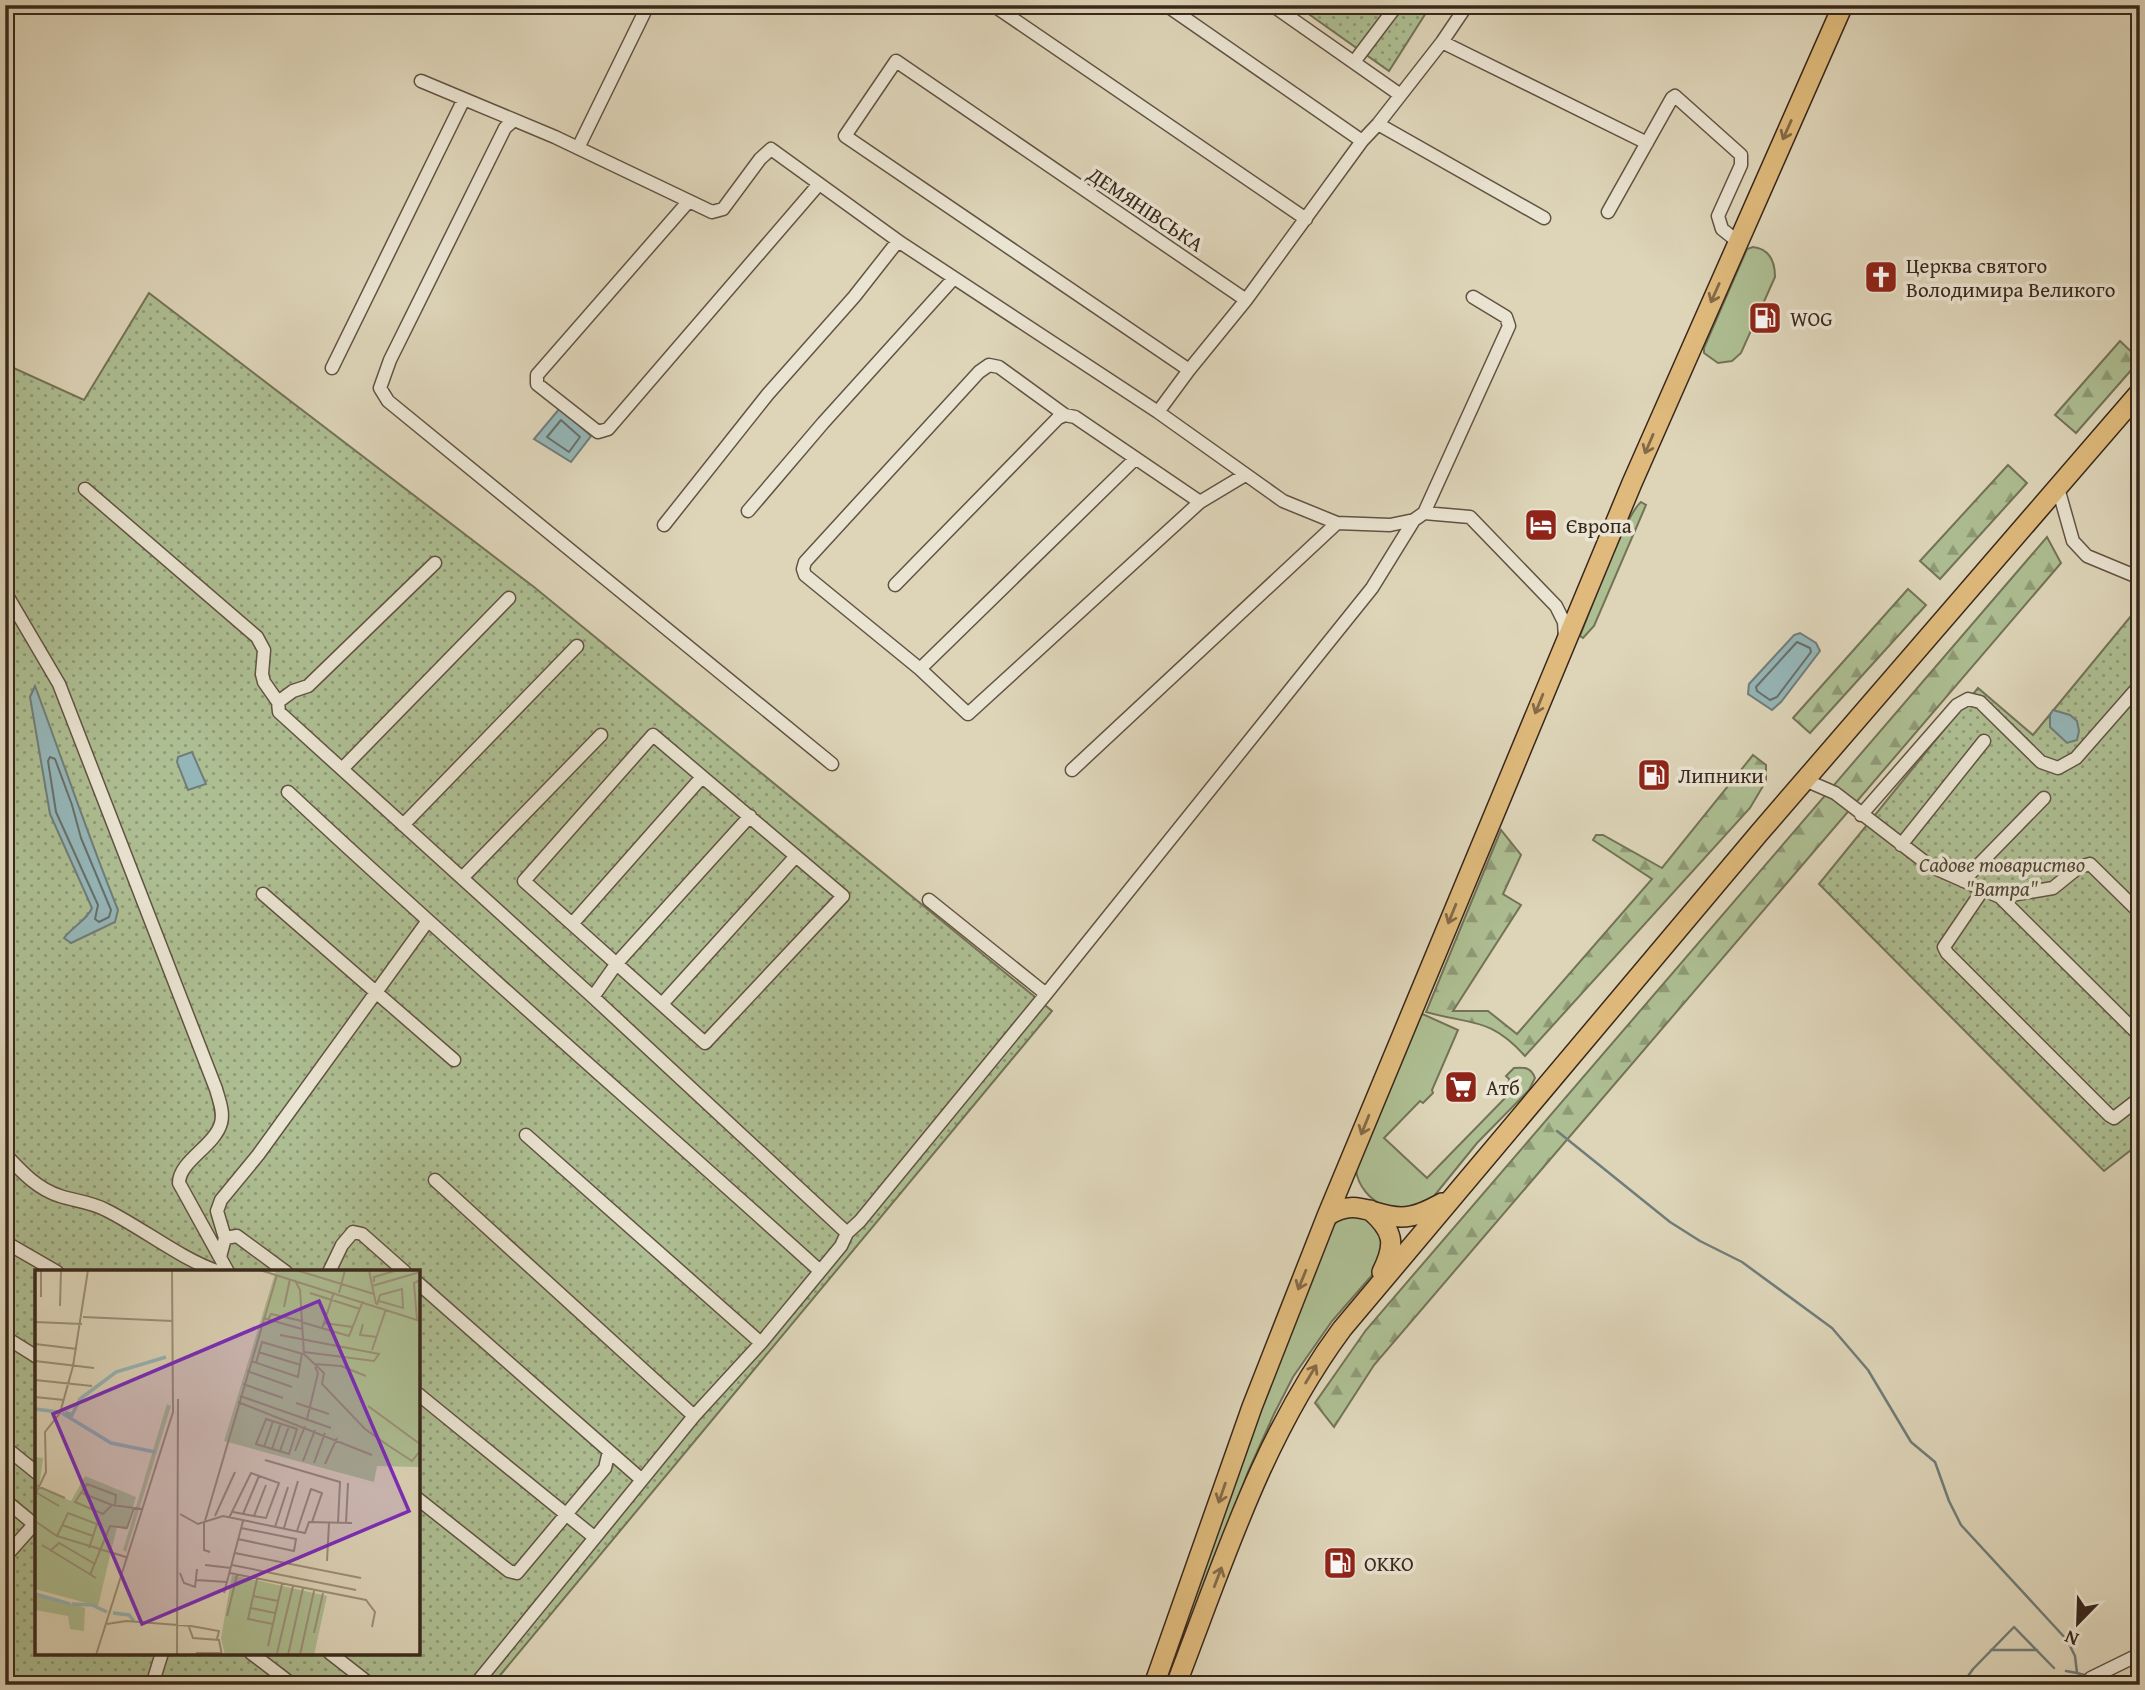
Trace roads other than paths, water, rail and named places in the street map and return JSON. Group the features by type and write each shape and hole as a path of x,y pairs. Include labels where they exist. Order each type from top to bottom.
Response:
{"highway":[{"path":"1154,1685 1252,1407 1327,1216 1584,596 1737,241 1843,5"},
{"path":"1176,1685 1256,1475 1277,1433 1324,1353 1372,1292 1805,780 2140,392"},
{"path":"1327,1216 1351,1207 1391,1216 1410,1216 1423,1213 1451,1198"},
{"path":"1370,1210 1387,1227 1391,1247 1372,1292"}],"street":[{"path":"578,148 648,5"},
{"path":"993,5 1306,219"},
{"path":"1166,5 1362,141"},
{"path":"1272,5 1399,94"},
{"path":"1354,62 1397,5"},
{"path":"1158,412 1247,300 1362,141 1442,42 1467,5"},
{"path":"1442,42 1647,143"},
{"name":"ДЕМЯНІВСЬКА","path":"1189,370 845,136 896,61 1247,300"},
{"path":"421,81 578,148 712,212 723,209 760,159 771,149 898,241 1158,412 1283,501 1336,523 1390,525 1419,517 1470,517 1556,606 1564,622 1565,641"},
{"path":"1608,212 1675,96 1741,155 1741,165 1718,216 1722,229 1737,241"},
{"path":"332,368 464,99"},
{"path":"514,120 505,128 443,251 390,360 381,383 381,392 388,401 832,764"},
{"path":"1378,124 1544,218"},
{"path":"688,202 537,375 537,384 598,432 608,429 818,184"},
{"path":"664,525 768,394 854,298 898,241"},
{"path":"748,511 954,278"},
{"path":"475,1685 694,1416 761,1343 841,1247 847,1233 860,1221 1046,994 1372,588 1419,517 1509,326 1506,317 1473,297"},
{"path":"1200,502 1075,417 1066,415 999,368 989,365 979,372 805,562 803,569 805,575 920,669 968,713 1200,502 1245,475"},
{"path":"895,585 1058,418 1066,415"},
{"path":"920,669 1135,459"},
{"path":"2058,488 2073,541 2087,555 2140,578"},
{"path":"85,489 257,637 264,650 264,682 278,702 279,712 593,997 847,1233"},
{"path":"1072,770 1336,523"},
{"path":"278,702 293,691 308,686 435,563"},
{"path":"5,592 59,684 216,1089 222,1122 212,1140 181,1172 179,1183 227,1270"},
{"path":"1556,606 1584,596"},
{"path":"342,769 509,598"},
{"path":"403,825 577,646"},
{"path":"1861,815 1957,705 1968,699 1980,702 2041,762 2058,768 2076,758 2140,685"},
{"path":"462,878 601,735"},
{"path":"653,735 750,816 843,895 705,1042 524,881 653,735"},
{"path":"1901,845 1984,741"},
{"path":"572,924 702,777"},
{"path":"1805,780 1835,793 1930,866 2000,897 2140,1036"},
{"path":"288,792 427,922 820,1271"},
{"path":"1963,881 2044,798"},
{"path":"593,997 617,963 750,816"},
{"path":"662,1004 796,856"},
{"path":"2000,897 2053,888 2079,867 2091,863 2140,913"},
{"path":"1982,891 1944,947 1947,953 2109,1115 2115,1118 2140,1098"},
{"path":"263,894 454,1060"},
{"path":"929,900 1046,994"},
{"path":"220,1257 225,1238 218,1211 221,1200 258,1155 427,922"},
{"path":"526,1135 761,1343"},
{"path":"5,1154 24,1174 46,1190 105,1209 215,1270"},
{"path":"435,1180 694,1416"},
{"path":"330,1270 342,1245 353,1233 362,1234 403,1270"},
{"path":"225,1238 237,1236 283,1270"},
{"path":"5,1242 54,1270"},
{"path":"420,1285 642,1480"},
{"path":"5,1337 35,1356"},
{"path":"420,1396 594,1537"},
{"path":"5,1447 35,1471"},
{"path":"420,1501 509,1572 517,1573 605,1468 609,1451"},
{"path":"5,1500 35,1523 5,1557"},
{"path":"2084,1685 2091,1678 2140,1654"},
{"path":"152,1685 161,1655"},
{"path":"254,1655 293,1685"},
{"path":"333,1655 371,1685"}],"water":[{"path":"560,408 591,436 571,462 534,439"},
{"path":"1800,633 1816,643 1820,651 1772,710 1748,694 1749,684 1794,635"},
{"path":"35,686 118,910 115,922 71,943 64,938 92,908 50,814 30,697"},
{"path":"2053,710 2070,715 2077,721 2077,740 2067,743 2050,727"},
{"path":"192,752 206,784 188,790 177,762 178,757"}],"waterway":[{"path":"1557,1131 1670,1222 1742,1262 1832,1328 1868,1370 1911,1442 1935,1462 1961,1525 2067,1640 2075,1656 2077,1673 2088,1676"},
{"path":"1962,1685 1973,1669 2014,1627 2054,1668"},
{"path":"1991,1650 2037,1650"},
{"path":"2066,1671 2077,1673"},
{"path":"2097,1681 2103,1685"}],"place":[{"name":"Церква святого Володимира Великого","path":"1881,277"},
{"name":"WOG","path":"1765,318"},
{"name":"Європа","path":"1541,525"},
{"name":"Липники","path":"1654,775"},
{"name":"Атб","path":"1461,1087"},
{"name":"OKKO","path":"1340,1563"}],"park label":[{"name":"Садове товариство \"Ватра\"","path":"2002,876"}]}
